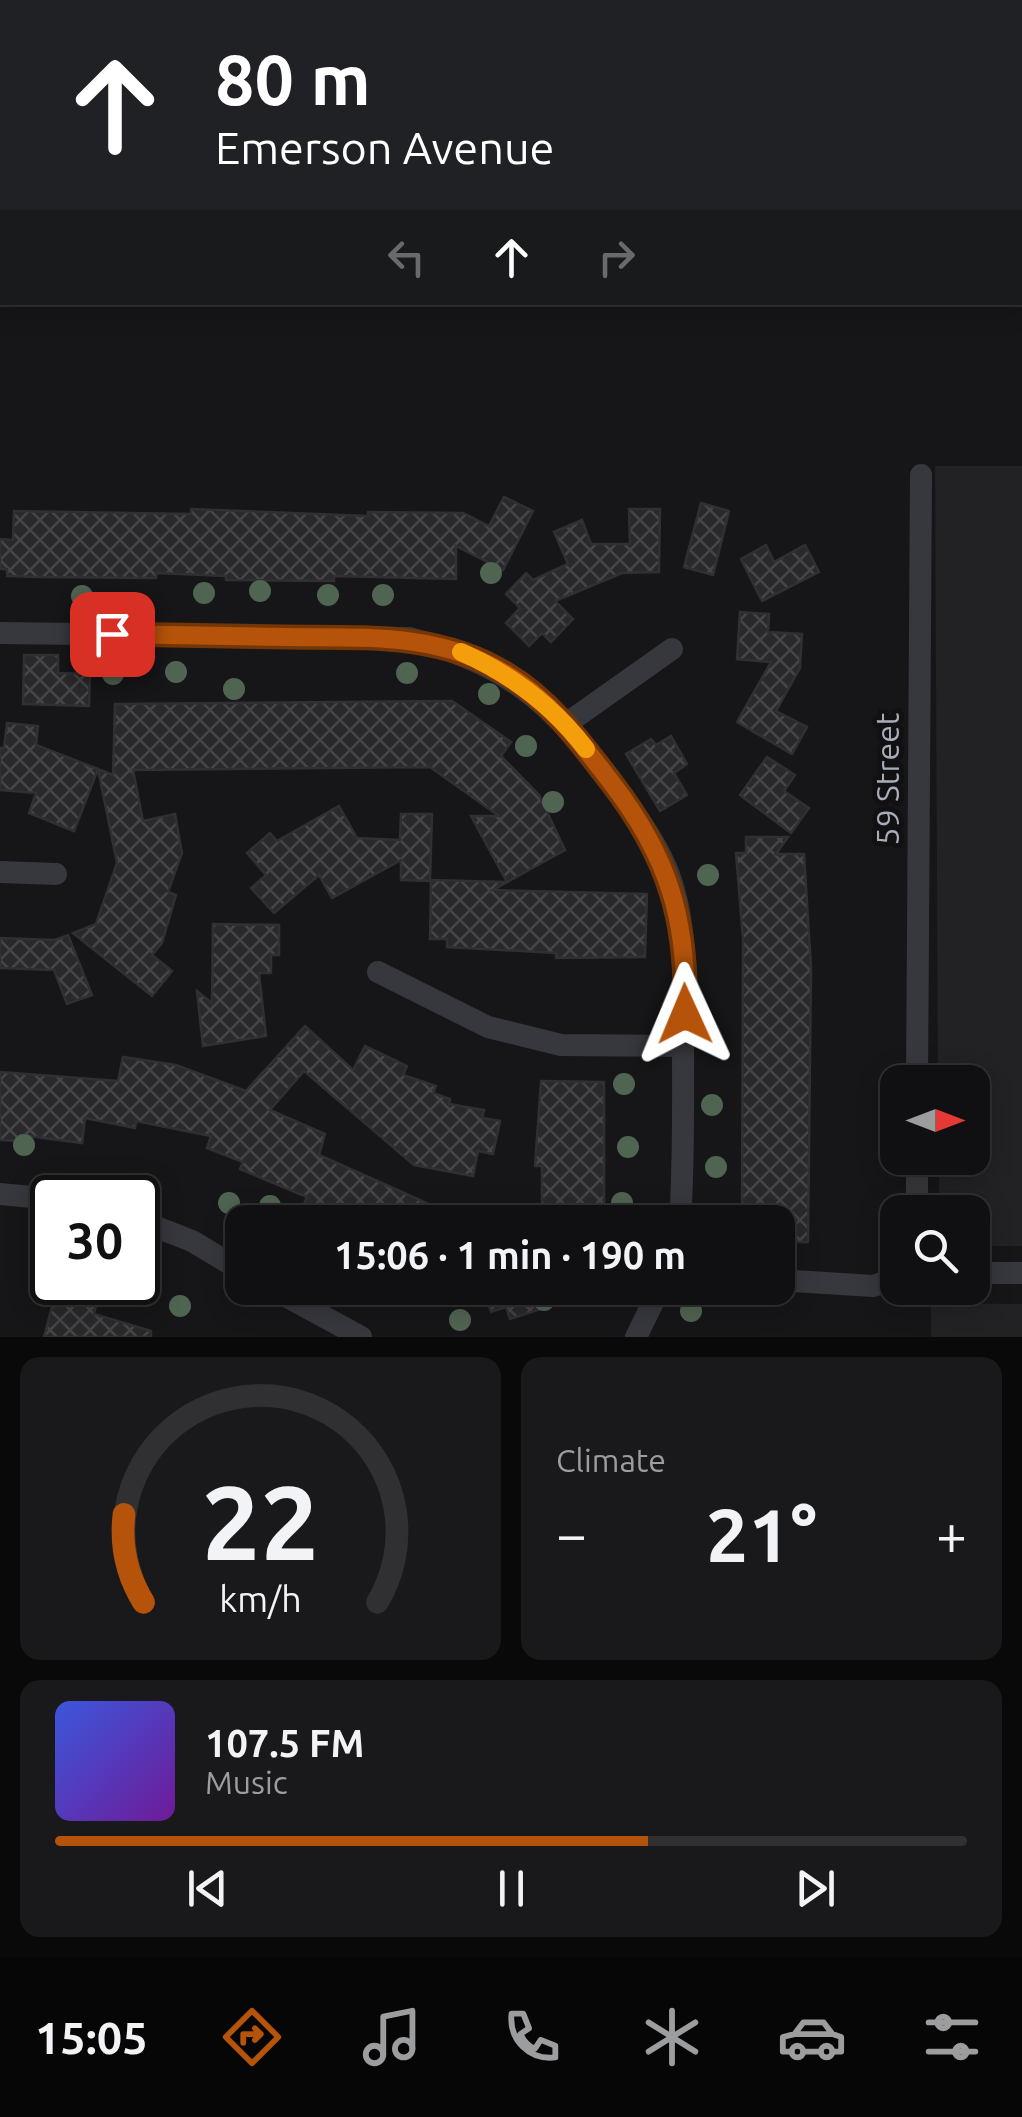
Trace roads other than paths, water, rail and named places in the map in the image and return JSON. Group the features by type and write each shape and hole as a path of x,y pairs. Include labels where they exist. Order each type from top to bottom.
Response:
{"street":[{"name":"59 Street","path":"918,1065 921,475"},
{"path":"0,633 409,638 463,652 508,675 566,724 636,814 666,868 680,916 684,965 680,1205"},
{"path":"566,724 672,650"},
{"path":"0,872 56,874"},
{"path":"378,972 488,1026 561,1045 683,1046"},
{"path":"0,1194 30,1196"},
{"path":"160,1229 192,1241 225,1261"},
{"path":"990,1273 1022,1273"},
{"path":"795,1281 880,1284"},
{"path":"302,1305 361,1337"},
{"path":"636,1337 652,1305"}]}
